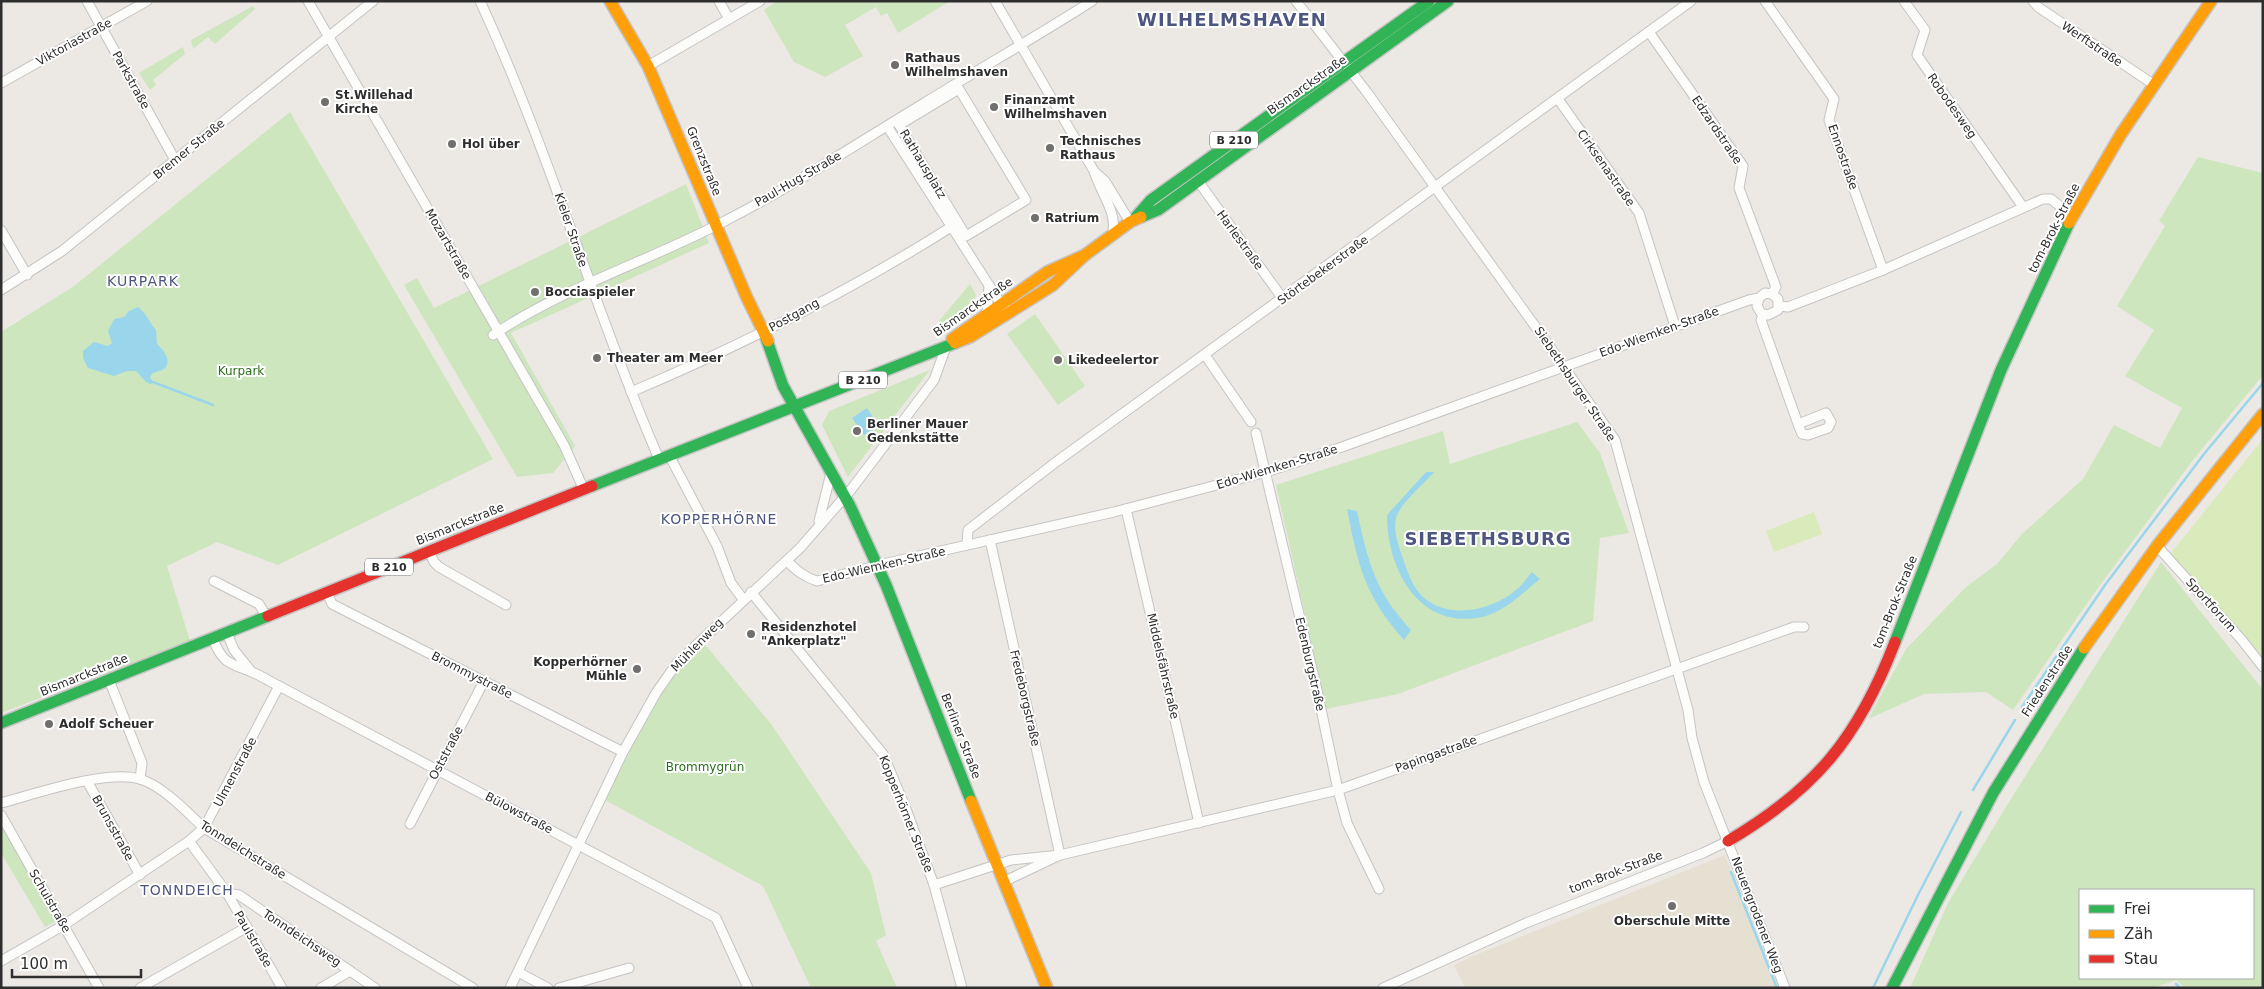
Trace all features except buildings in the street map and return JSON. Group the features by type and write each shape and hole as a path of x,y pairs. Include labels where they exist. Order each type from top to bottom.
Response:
{"main road":[{"name":"Grenzstraße","path":"610,1 648,66 764,334 791,382 796,406 832,473"},
{"name":"Bismarckstraße","path":"1,723 664,457 946,347 992,325 1053,285 1085,254 1130,222 1151,200 1429,1"},
{"name":"Bismarckstraße","path":"1130,222 1158,210 1448,1"},
{"name":"tom-Brok-Straße","path":"1728,841 1766,818 1802,788 1836,752 1862,714 1890,652 2014,339 2073,217 2153,84 2211,1"},
{"name":"Bismarckstraße","path":"931,353 1047,272 1085,254"},
{"name":"Friedenstraße","path":"1892,988 1951,869 1993,793 2074,663 2157,546 2263,414"},
{"name":"Berliner Straße","path":"832,473 877,565 1047,988"}],"street":[{"name":"Parkstraße","path":"87,1 175,160"},
{"name":"Viktoriastraße","path":"1,83 147,1"},
{"name":"Mozartstraße","path":"308,1 495,334 564,445 584,490"},
{"name":"Bremer Straße","path":"1,290 62,251 373,1"},
{"name":"Kieler Straße","path":"480,1 498,40 576,240 590,283 632,392 664,457"},
{"path":"719,1 729,19"},
{"path":"648,66 760,1"},
{"path":"995,1 1094,172 1114,220 1112,235"},
{"name":"Paul-Hug-Straße","path":"495,334 517,319 590,283 658,254 716,226 887,126 1092,1"},
{"name":"Siebethsburger Straße","path":"1296,1 1436,188 1615,440 1677,668 1704,782 1728,841"},
{"name":"Störtebekerstraße","path":"966,545 968,530 1056,462 1436,188 1691,1"},
{"name":"Ennostraße","path":"1765,1 1834,99 1829,120 1883,270"},
{"name":"Robodesweg","path":"1904,1 1925,30 1917,55 2023,207"},
{"name":"Werftstraße","path":"2033,1 2038,7 2153,84"},
{"name":"Edzardstraße","path":"1649,32 1743,166 1739,188 1776,287 1772,294"},
{"name":"Rathausplatz","path":"959,89 1026,200 966,236 899,125 959,89"},
{"name":"Cirksenastraße","path":"1558,99 1638,213 1675,326"},
{"name":"Rathausplatz","path":"887,126 1001,304"},
{"path":"1094,172 1105,181 1130,222"},
{"name":"Harlestraße","path":"1198,180 1283,299"},
{"path":"1779,306 1788,307 1883,270 2047,198 2073,217"},
{"name":"Postgang","path":"632,392 764,334 914,250 951,227"},
{"path":"1,230 27,274"},
{"path":"987,314 989,286"},
{"name":"Edo-Wiemken-Straße","path":"787,561 799,573 807,578 817,580 1126,509 1266,472 1675,326 1759,298 1765,293 1772,294"},
{"path":"1772,294 1778,299 1779,306 1775,313 1764,315 1761,320 1798,424"},
{"path":"1759,298 1758,310 1764,315"},
{"path":"992,325 998,318 1001,304 1014,308 1021,307"},
{"name":"Mühlenweg","path":"510,988 638,722 677,662 743,599 787,561 845,497 934,380 946,347"},
{"path":"1205,355 1251,422"},
{"name":"Edenburgstraße","path":"1256,433 1317,690 1338,790 1347,823 1379,889"},
{"path":"664,457 717,546 730,583 743,599"},
{"path":"817,527 832,473"},
{"name":"Middelsfährstraße","path":"1126,509 1200,823"},
{"name":"Fredeborgstraße","path":"990,540 1060,855"},
{"name":"Sportforum","path":"2157,546 2241,639 2263,667"},
{"path":"429,551 434,562 440,567 506,605"},
{"path":"214,581 260,604 266,616"},
{"name":"Brommystraße","path":"327,592 332,604 623,752"},
{"name":"Kopperhörner Straße","path":"752,592 883,754 934,885 962,988"},
{"name":"Papingastraße","path":"934,885 1010,860 1060,855 1338,790 1794,627 1804,627"},
{"name":"Bülowstraße","path":"227,633 234,650 253,673"},
{"name":"Bülowstraße","path":"213,639 226,661 279,686 716,918 748,988"},
{"path":"109,680 142,763 140,779"},
{"name":"Oststraße","path":"410,824 484,681"},
{"name":"Ulmenstraße","path":"1,961 64,925 140,875 189,841 204,828 279,686"},
{"name":"Tonndeichstraße","path":"1,803 87,781 121,777 140,779 155,787 181,806 204,828 473,988"},
{"name":"Brunsstraße","path":"87,781 140,875"},
{"name":"Schulstraße","path":"1,815 99,988"},
{"name":"Paulstraße","path":"189,841 227,893 282,988"},
{"name":"tom-Brok-Straße","path":"1383,988 1526,923 1703,853 1728,841"},
{"name":"Neuengrodener Weg","path":"1728,841 1785,988"},
{"name":"Papingastraße","path":"1003,882 1060,855"},
{"name":"Tonndeichsweg","path":"227,893 239,895 375,988"},
{"path":"140,988 247,927"},
{"path":"559,988 629,968"},
{"path":"321,988 350,971"},
{"path":"518,972 548,988"}],"shaded area":[{"name":"Oberschule Mitte","path":"1725,855 1776,988 1465,988 1454,965 1473,956"}],"green space":[{"path":"777,1 950,1 898,33 887,13 881,16 876,7 845,25 863,56 825,77 794,62 764,10"},
{"path":"253,6 255,9 215,44 208,37 193,49 191,40"},
{"path":"183,47 185,54 153,80 156,85 150,90 139,73"},
{"name":"Kurpark","path":"290,112 493,459 278,565 217,542 167,566 190,641 1,713 1,332 74,286"},
{"path":"2198,157 2263,173 2263,375 2193,460 2095,592 2013,710 1986,692 1924,694 1868,719 1906,649 1966,587 1997,564 2022,534 2083,479 2114,425 2160,448 2182,408 2125,376 2154,330 2117,306 2165,226 2159,221"},
{"path":"686,184 709,243 511,333 575,446 553,473 517,477 404,285 417,278 434,308"},
{"path":"970,284 976,295 972,305 942,329 939,321"},
{"path":"1035,314 1085,386 1058,405 1007,334"},
{"path":"930,370 848,477 822,425 829,411"},
{"path":"1577,422 1600,453 1629,533 1600,538 1593,621 1398,694 1326,709 1276,485 1443,431 1450,464"},
{"path":"2263,439 2263,661 2252,645 2171,553"},
{"path":"1814,512 1822,534 1774,552 1766,531"},
{"path":"2161,562 2263,690 2263,988 2185,988 2176,980 2153,988 1910,988 1948,903 2007,805"},
{"name":"Brommygrün","path":"702,641 772,725 871,873 886,935 876,941 897,988 811,988 763,886 603,799 639,724 678,664"},
{"path":"1,823 58,920 45,927 1,853"}],"water":[{"path":"138,307 144,312 156,330 157,344 166,356 167,366 152,374 150,377 153,382 151,384 146,382 136,371 127,371 114,376 88,368 83,358 83,351 94,342 108,346 112,343 108,331 114,319 124,317 129,311"},
{"path":"867,408 878,425 864,435 852,418"},
{"path":"1426,472 1434,472 1400,509 1396,520 1395,531 1397,541 1410,578 1419,593 1433,604 1445,609 1457,610 1470,610 1496,603 1519,587 1532,572 1540,579 1501,610 1486,616 1463,619 1443,615 1426,606 1412,593 1401,576 1393,557 1387,515"},
{"path":"1347,509 1357,511 1369,561 1381,589 1411,630 1404,640 1380,609 1365,579 1355,547"}],"waterway":[{"path":"153,382 213,405"},
{"path":"2022,707 2105,585 2204,454 2263,383"},
{"path":"1973,790 2015,720"},
{"path":"1873,988 1961,812"},
{"path":"1731,872 1777,988"},
{"path":"2176,984 2180,988"}],"traffic: fast":[{"path":"1136,217 1151,200 1429,1"},
{"path":"1141,217 1158,210 1448,1"},
{"path":"1895,642 2001,370 2069,223"},
{"path":"765,335 783,386 850,506 886,585 971,801"},
{"path":"592,486 955,343"},
{"path":"1,723 268,616"},
{"path":"1892,988 1993,793 2084,648"}],"traffic: slow":[{"path":"610,1 648,66 747,298 768,341"},
{"path":"2069,223 2121,134 2211,1"},
{"path":"952,339 1047,272 1085,255 1130,222 1141,217"},
{"path":"955,343 970,337 1053,285 1085,255"},
{"path":"2084,648 2157,546 2263,414"},
{"path":"971,801 1047,988"}],"traffic: jam":[{"path":"268,616 592,486"},
{"path":"1728,841 1786,801 1831,758 1866,706 1895,642"}],"place":[{"name":"Rathaus Wilhelmshaven","path":"895,65"},
{"name":"St.Willehad Kirche","path":"325,102"},
{"name":"Finanzamt Wilhelmshaven","path":"994,107"},
{"name":"Hol über","path":"452,144"},
{"name":"Technisches Rathaus","path":"1050,148"},
{"name":"Ratrium","path":"1035,218"},
{"name":"Bocciaspieler","path":"535,292"},
{"name":"Theater am Meer","path":"597,358"},
{"name":"Likedeelertor","path":"1058,360"},
{"name":"Berliner Mauer Gedenkstätte","path":"857,431"},
{"name":"Residenzhotel \"Ankerplatz\"","path":"751,634"},
{"name":"Kopperhörner Mühle","path":"637,669"},
{"name":"Adolf Scheuer","path":"49,724"},
{"name":"Oberschule Mitte","path":"1672,906"}],"district":[{"name":"WILHELMSHAVEN","path":"1232,19"},
{"name":"KURPARK","path":"143,281"},
{"name":"KOPPERHÖRNE","path":"719,519"},
{"name":"SIEBETHSBURG","path":"1488,538"},
{"name":"TONNDEICH","path":"187,890"}]}
